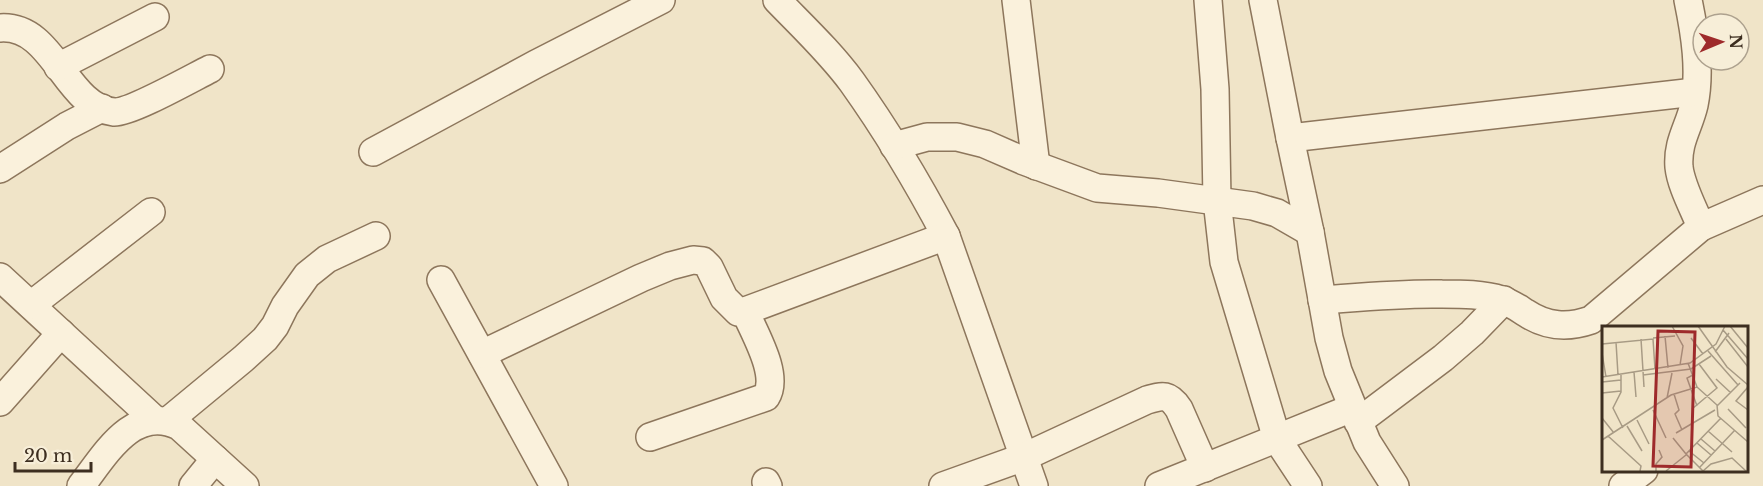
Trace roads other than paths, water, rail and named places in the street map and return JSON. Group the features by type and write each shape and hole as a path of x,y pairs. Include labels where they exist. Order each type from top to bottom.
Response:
{"street":[{"path":"373,152 661,0"},
{"path":"777,0 851,81 927,200 946,236 1034,486"},
{"path":"1016,0 1036,166"},
{"path":"1208,0 1215,89 1216,200 1224,262 1277,439 1308,486"},
{"path":"1263,0 1329,338 1338,371 1367,442 1395,486"},
{"path":"1688,0 1697,79 1694,106 1682,137 1679,170 1701,227"},
{"path":"58,67 155,17"},
{"path":"0,28 9,27 24,31 38,41 86,99 114,112 129,109 210,69"},
{"path":"1290,138 1695,92"},
{"path":"0,169 67,126 102,108"},
{"path":"894,146 927,137 957,137 985,144 1036,166 1097,188 1253,206 1277,213 1310,232"},
{"path":"1322,300 1407,293 1490,297 1503,300 1528,315 1555,326 1566,327 1591,320 1701,227 1763,200"},
{"path":"31,305 151,212"},
{"path":"81,486 118,439 140,423 161,420 243,359 265,339 307,275 327,260 376,236"},
{"path":"482,354 669,266 693,260 703,261 709,267 724,298 738,312 946,236"},
{"path":"0,277 161,420 179,426 245,486"},
{"path":"441,280 554,486"},
{"path":"1159,486 1277,439 1355,415 1443,358 1472,333 1503,300"},
{"path":"650,437 766,397 770,391 769,370 745,311"},
{"path":"0,402 61,333"},
{"path":"943,486 1024,456 1159,396 1173,400 1179,409 1205,468"},
{"path":"193,486 215,459"},
{"path":"1623,486 1643,471"}]}
